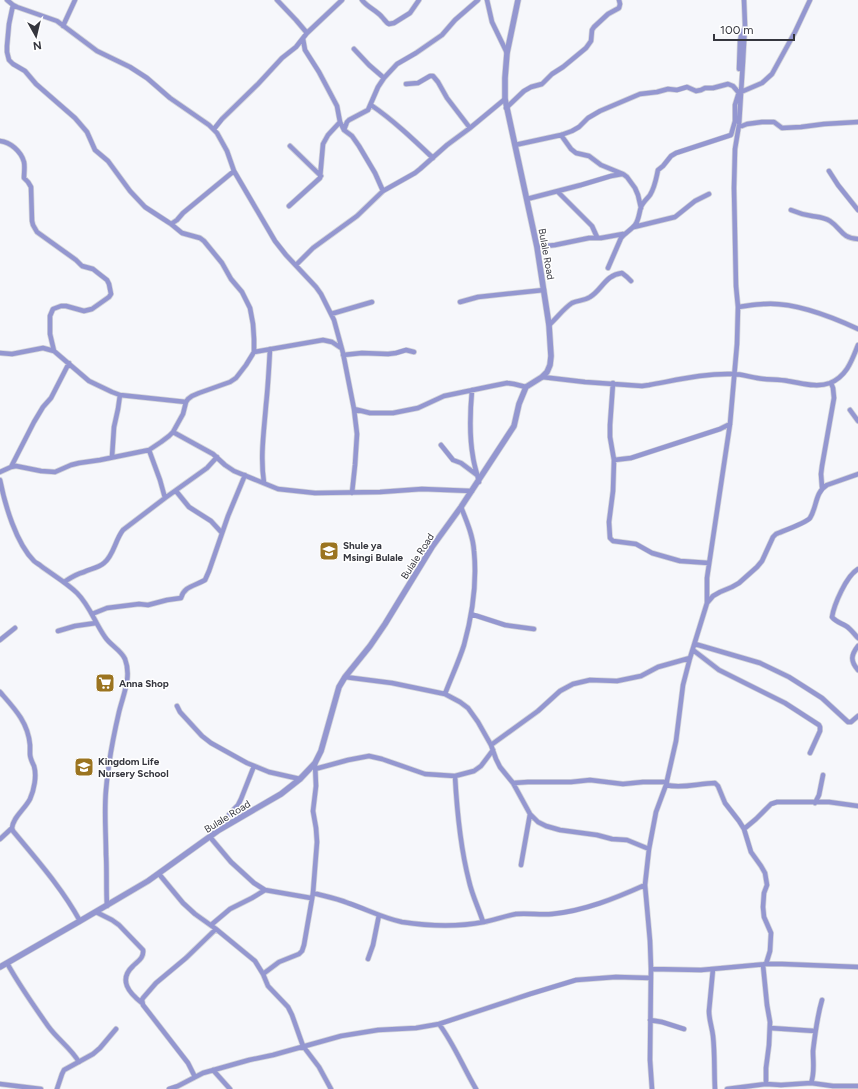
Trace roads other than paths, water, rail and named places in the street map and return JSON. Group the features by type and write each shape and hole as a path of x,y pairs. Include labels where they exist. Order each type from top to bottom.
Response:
{"street":[{"path":"7,0 13,5 55,20 97,50 139,72 164,94 214,129 224,144 234,171 279,247 311,281 321,294 334,320 354,409 357,434 352,493"},
{"path":"63,26 75,0"},
{"path":"277,0 307,33"},
{"path":"214,129 282,58 296,47 307,33 342,0"},
{"path":"362,0 376,11 386,23 389,24 394,23 410,13 420,0"},
{"path":"344,130 347,122 366,111 371,105 378,87 384,78 400,62 442,35 455,20 478,0"},
{"path":"487,0 492,22 507,53"},
{"name":"Bulale Road","path":"518,0 507,53 505,99 537,247 549,325 551,356 550,365 547,372 542,377"},
{"path":"506,108 524,91 542,84 552,74 586,48 591,41 592,30 608,14 619,8 619,0"},
{"path":"652,1089 650,1020 652,969 645,886 649,849 656,812 667,783 676,741 683,685 707,603 706,578 730,424 737,344 738,307 736,286 734,188 735,149 739,125 744,0"},
{"path":"634,227 641,208 653,190 658,170 671,156 731,135 735,121 735,106 740,93 762,83 772,74 795,32 810,0"},
{"path":"0,472 16,466 55,472 72,465 150,450 173,432 183,414 186,402 192,396 230,382 236,378 254,352 253,324 250,308 242,292 231,280 222,263 204,241 200,238 182,233 150,211 136,198 108,161 95,150 87,132 75,118 36,84 25,71 9,60 7,46 9,24 13,5"},
{"path":"303,39 304,50 319,72 337,106 340,122 344,130 352,136 359,146 383,190"},
{"path":"354,49 384,78"},
{"path":"406,84 418,83 430,76 434,76 447,98 470,128"},
{"path":"516,145 561,135 579,127 588,118 600,111 640,94 657,92 668,88 677,90 687,87 695,91 699,91 705,88 728,84 733,86 740,93"},
{"path":"296,265 313,248 357,216 383,190 415,173 447,145 505,99"},
{"path":"371,105 407,133 433,158"},
{"path":"289,206 319,180 321,176 322,144 340,122"},
{"path":"742,126 762,122 774,122 782,128 801,128 824,124 858,122"},
{"path":"561,135 576,153 588,155 601,165 623,174 635,188 640,199 641,208"},
{"path":"0,141 10,144 24,161 24,178 31,187 32,219 34,228 82,266 98,273 107,280 109,284 111,294 109,297 92,309 84,311 66,306 60,306 53,309 50,316 50,334 54,351"},
{"path":"290,146 321,176"},
{"path":"170,224 177,220 183,213 234,171"},
{"path":"829,171 858,210"},
{"path":"527,199 623,174"},
{"path":"558,192 592,226 597,238"},
{"path":"608,268 624,234 634,227 675,217 695,201 709,194"},
{"path":"791,210 806,215 822,217 836,225 840,232 846,236 858,238"},
{"path":"537,247 589,238 611,237 624,234"},
{"path":"549,325 571,304 578,300 590,297 607,280 615,275 622,273 631,281"},
{"path":"460,302 478,297 544,290"},
{"path":"331,314 372,302"},
{"path":"738,307 780,304 818,314 858,329"},
{"path":"254,352 323,340 332,342 341,348"},
{"path":"354,409 379,414 409,410 418,408 444,396 472,390 507,384 526,387 542,377 585,382 649,386 697,376 734,374 822,385 831,383 846,372 858,345"},
{"path":"0,353 12,354 43,348 54,351 89,381 112,392 186,402"},
{"path":"264,483 262,469 262,438 267,403 270,349"},
{"path":"343,356 362,353 388,354 406,350 414,352"},
{"path":"11,467 34,422 43,407 51,398 69,363"},
{"path":"613,383 610,438 614,460 613,491 609,527 610,538 612,541 636,544 652,553 680,561 709,563"},
{"path":"707,603 713,596 739,583 762,561 773,537 776,534 808,519 822,487 822,466 834,398 831,383"},
{"name":"Bulale Road","path":"0,967 80,922 159,874 219,830 281,794 315,766 339,687 385,624 432,547 462,508 514,426 519,404 526,387"},
{"path":"472,390 470,415 471,440 473,457 479,482"},
{"path":"112,457 114,427 120,394"},
{"path":"850,410 858,421"},
{"path":"614,460 631,458 720,429 730,424"},
{"path":"173,432 208,450 229,468 264,483 292,491 315,493 380,492 422,489 472,491"},
{"path":"441,445 453,460 461,463 477,475"},
{"path":"150,450 165,498"},
{"path":"64,582 104,563 108,559 123,530 207,468 218,457"},
{"path":"822,487 858,474"},
{"path":"92,614 107,608 139,604 148,605 181,598 182,593 188,588 203,582 206,578 245,475"},
{"path":"0,480 9,513 24,548 34,561 64,582 78,594 86,604 106,638 123,655 127,665 127,685 120,706 110,754 106,790 104,820 107,906"},
{"path":"176,490 189,507 211,521 222,533"},
{"path":"445,694 464,645 471,614 474,579 474,551 470,528 462,508"},
{"path":"858,569 854,571 846,584 834,609 832,617 834,620 852,630 858,638"},
{"path":"471,614 505,626 534,629"},
{"path":"58,631 75,626 96,623"},
{"path":"0,640 15,628"},
{"path":"695,644 760,663 789,677 822,698 848,722 851,722 858,716"},
{"path":"858,646 854,651 852,658 854,665 858,670"},
{"path":"693,650 719,670 786,703 819,725 820,730 810,753"},
{"path":"491,745 534,714 560,691 572,684 590,680 617,681 641,676 658,667 690,658"},
{"path":"345,677 392,683 445,694 460,702 468,708 478,722 491,745 500,767 513,783 530,814 538,822 560,830 597,835 612,839 627,840 649,849"},
{"path":"0,692 22,718 30,744 30,755 35,771 34,785 30,800 15,821 12,828 0,839"},
{"path":"177,706 180,712 207,740 247,764 269,772 300,779"},
{"path":"263,974 279,962 299,954 304,945 312,895 317,842 313,811 316,786 315,766 369,756 425,774 455,776 474,771 481,766 493,750"},
{"path":"219,830 238,805 254,766"},
{"path":"815,803 819,795 823,775"},
{"path":"455,776 458,822 462,847 469,883 483,922"},
{"path":"513,783 571,782 590,780 623,784 643,782 667,783 673,787 715,783 718,786 725,803 744,829 751,852 762,866 767,882 764,893 763,907 764,917 771,932 770,951 765,964 766,1000 770,1028 766,1068 769,1086"},
{"path":"744,829 756,820 773,803 829,802 858,806"},
{"path":"521,865 530,814"},
{"path":"12,828 65,896 80,922"},
{"path":"210,837 242,873 265,890 312,895 346,902 379,915 400,921 432,925 466,924 483,922 516,914 552,914 575,910 626,894 645,886"},
{"path":"159,874 183,903 195,914 211,925 255,961 268,986 282,1000 292,1015 303,1046 319,1067 331,1089"},
{"path":"211,925 230,909 265,890"},
{"path":"96,912 119,925 143,950 142,958 132,966 126,975 125,982 188,1063 195,1077"},
{"path":"368,959 379,915"},
{"path":"142,1003 144,996 156,983 186,958 216,929"},
{"path":"7,963 14,976 48,1026 68,1047 79,1062"},
{"path":"652,969 701,970 765,964 858,968"},
{"path":"714,969 709,1017 714,1043 715,1089"},
{"path":"169,1089 203,1073 249,1060 273,1055 324,1040 357,1033 378,1030 416,1028 439,1024 576,980 616,977 651,978"},
{"path":"816,1089 813,1083 813,1055 818,1013 822,1000"},
{"path":"650,1020 684,1029"},
{"path":"439,1024 448,1036 464,1069 476,1089"},
{"path":"770,1028 816,1031"},
{"path":"57,1089 64,1070 96,1051 116,1030"},
{"path":"213,1070 230,1089"},
{"path":"727,1089 813,1083 833,1086 858,1086"},
{"path":"0,1084 41,1089"}],"place":[{"name":"Shule ya Msingi Bulale","path":"329,551"},
{"name":"Anna Shop","path":"105,683"},
{"name":"Kingdom Life Nursery School","path":"84,767"}]}
